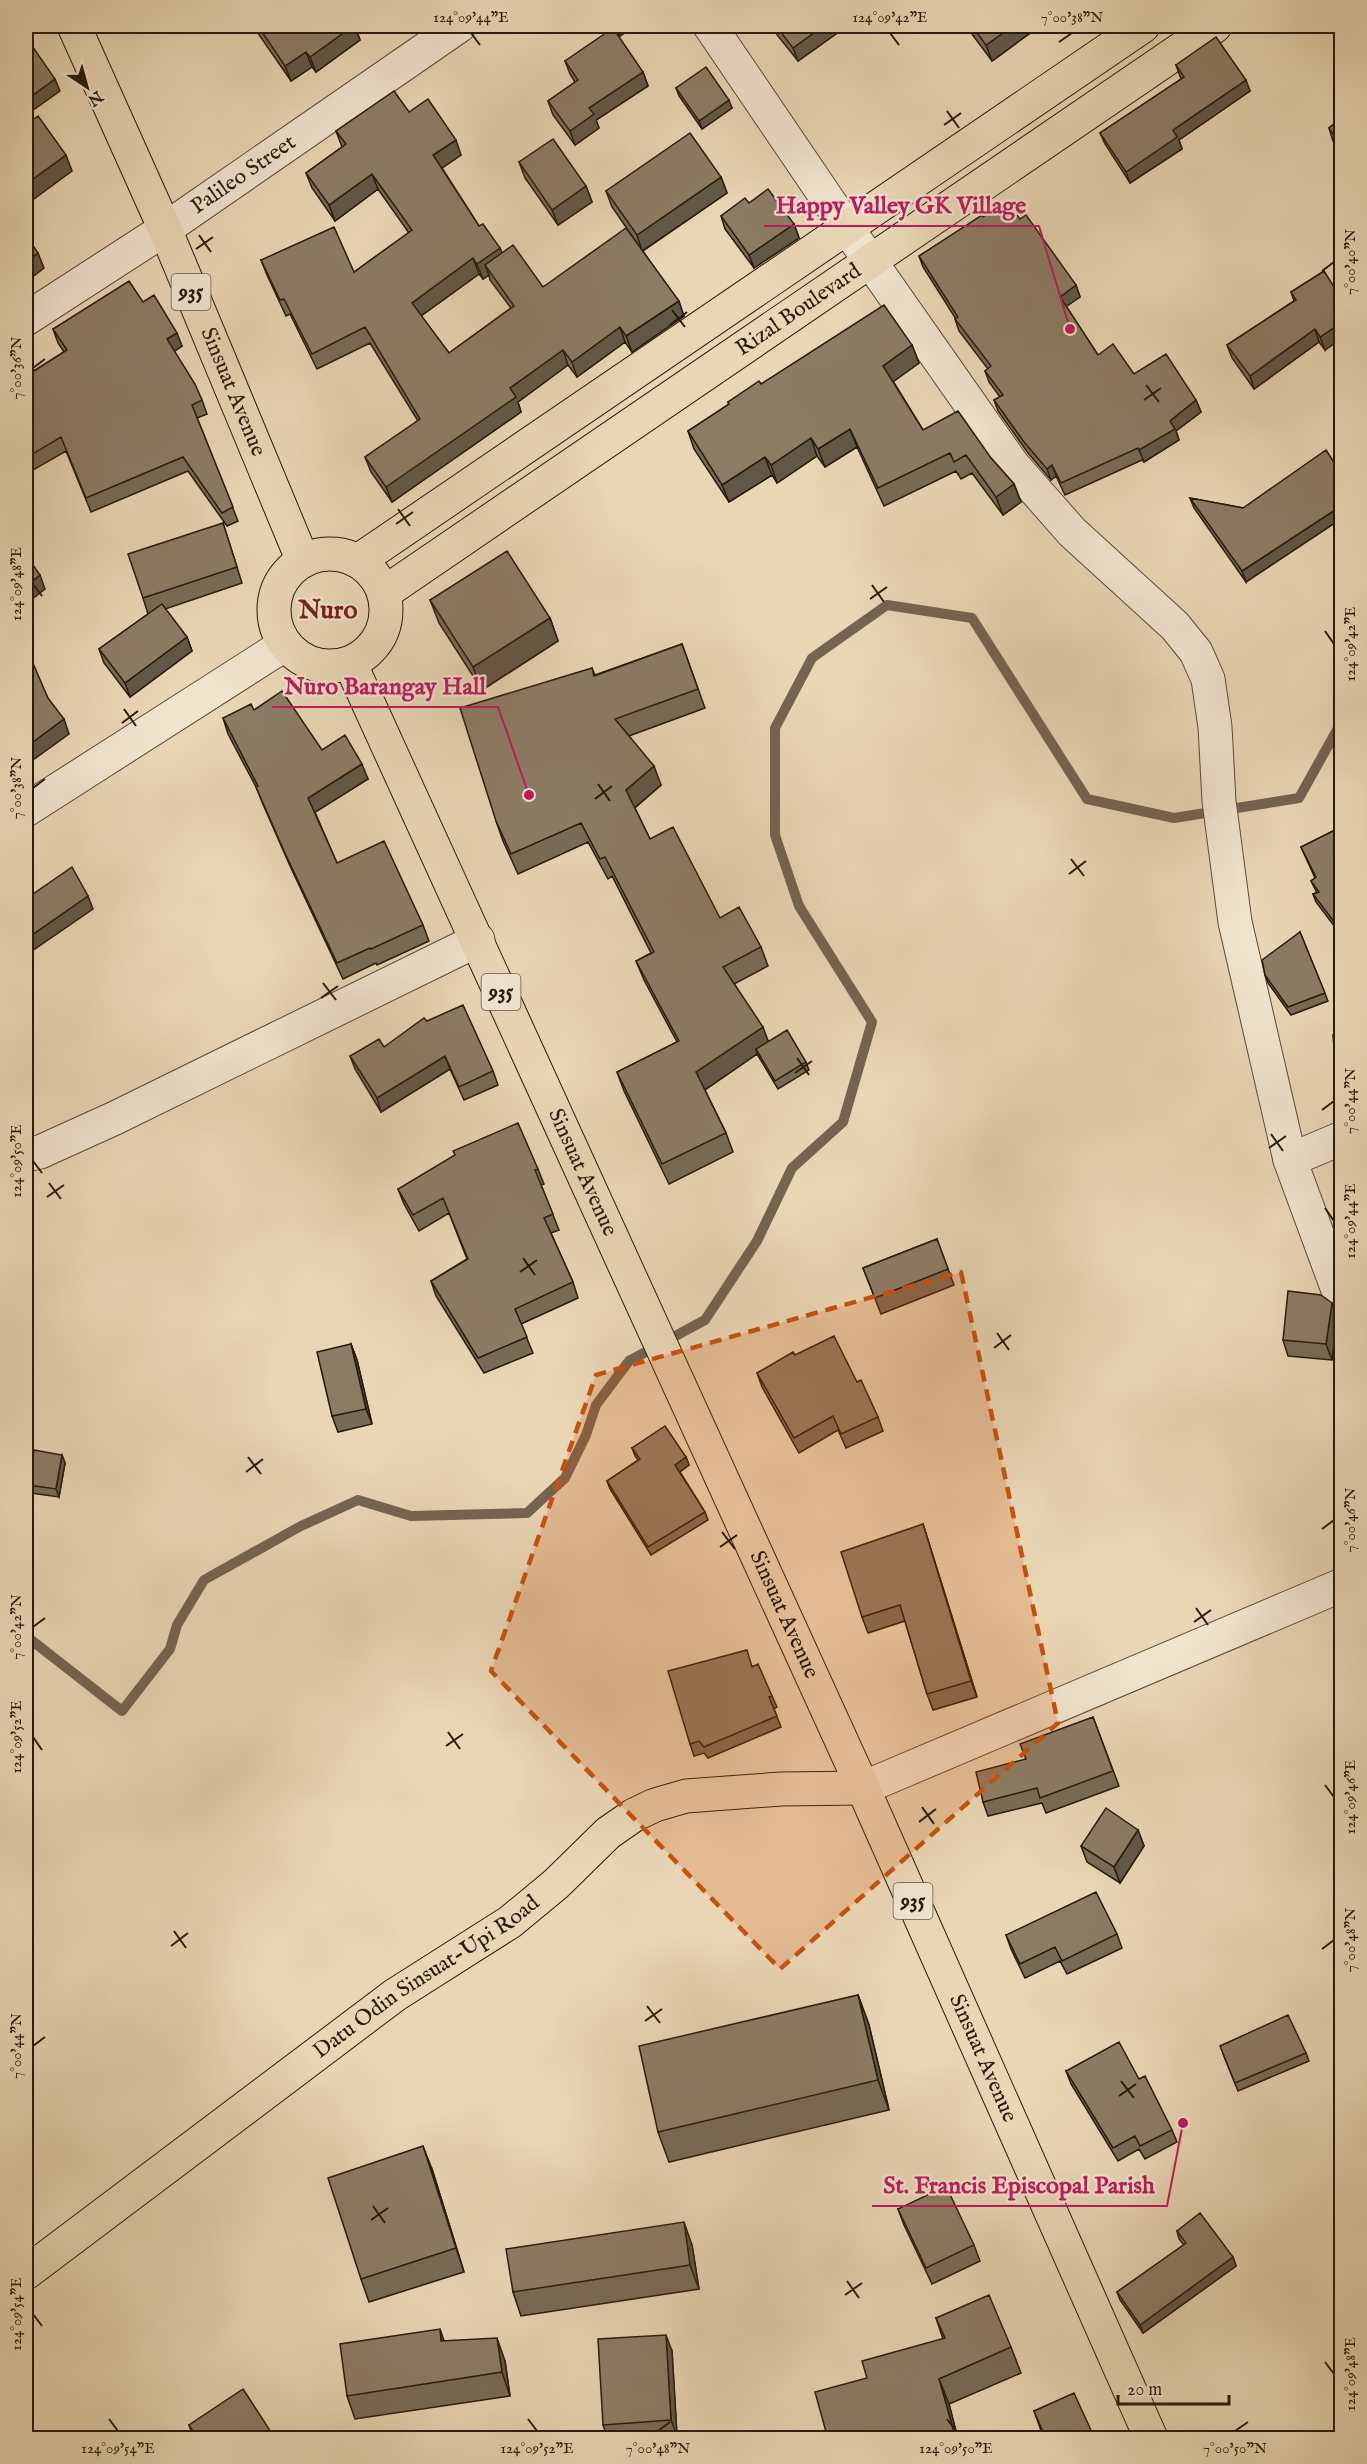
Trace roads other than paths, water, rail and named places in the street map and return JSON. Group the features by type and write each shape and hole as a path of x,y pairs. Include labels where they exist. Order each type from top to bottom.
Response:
{"main road":[{"name":"Sinsuat Avenue","path":"74,26 165,229 303,561"},
{"name":"Rizal Boulevard","path":"358,561 1143,26"},
{"name":"Rizal Boulevard","path":"384,593 1215,26"},
{"path":"340,554 358,561 378,580 384,593 387,610 385,627 377,642 365,654 350,663 332,667 314,665 297,657 284,645 276,627 273,608 277,589 287,573 303,561 321,555 340,554"},
{"name":"Sinsuat Avenue","path":"350,663 863,1788 1151,2439"},
{"name":"Datu Odin Sinsuat-Upi Road","path":"26,2273 395,1995 510,1922 556,1884 608,1833 634,1815 655,1805 686,1796 781,1789 863,1788"}],"street":[{"name":"Palileo Street","path":"26,319 165,229 459,26"},
{"path":"710,26 847,228 1013,465 1072,532 1175,626 1196,652 1210,688 1215,727 1219,801 1235,922 1290,1160 1341,1301"},
{"path":"26,810 284,645"},
{"path":"26,1155 40,1152 116,1118 478,940"},
{"path":"1290,1160 1341,1138"},
{"path":"863,1788 1341,1585"}],"waterway":[{"path":"26,1636 122,1711 170,1649 177,1625 204,1580 301,1526 358,1500 411,1516 527,1513 565,1478 586,1435 596,1405 629,1361 705,1320 757,1241 792,1168 843,1122 872,1022 799,906 775,835 775,728 812,658 887,605 972,618 1087,799 1174,818 1299,798 1342,721"}],"place":[{"name":"Happy Valley GK Village","path":"1070,329"},
{"name":"Nuro Barangay Hall","path":"529,795"},
{"name":"St. Francis Episcopal Parish","path":"1183,2123"}],"district":[{"name":"Nuro","path":"328,610"}]}
